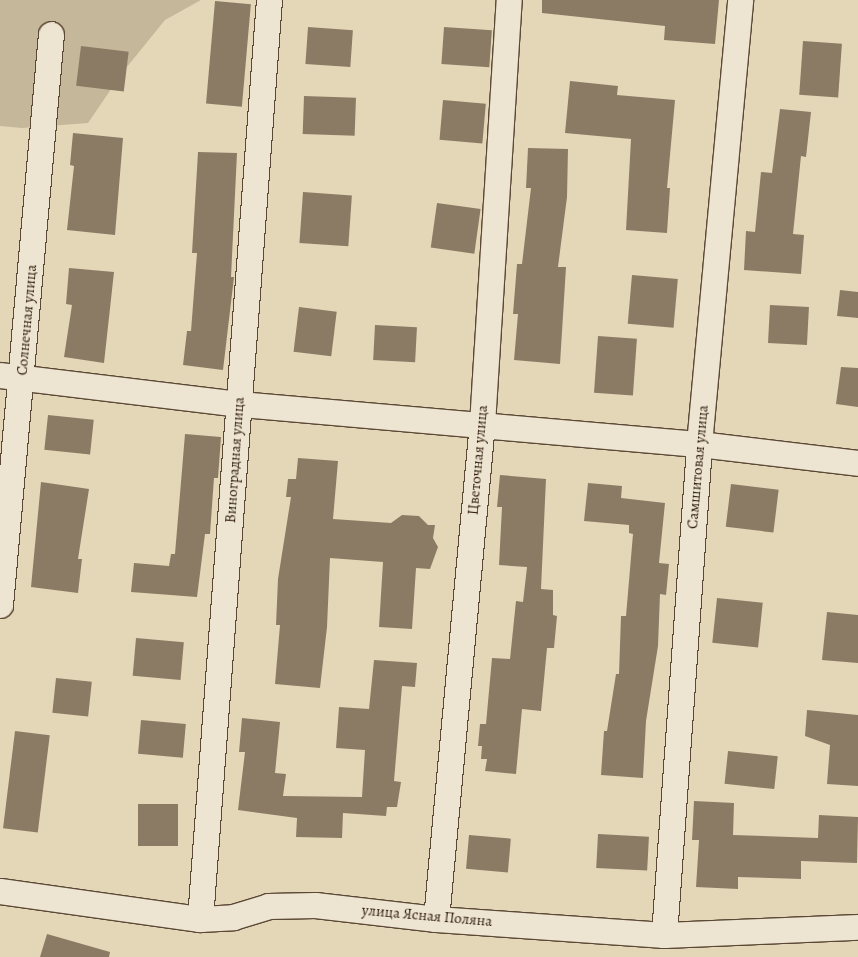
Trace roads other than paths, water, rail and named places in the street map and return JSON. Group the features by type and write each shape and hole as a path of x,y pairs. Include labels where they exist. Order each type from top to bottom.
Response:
{"street":[{"name":"Виноградная улица","path":"200,919 270,0"},
{"name":"Цветочная улица","path":"436,919 482,424 509,0"},
{"name":"Самшитовая улица","path":"664,934 699,444 740,0"},
{"name":"Солнечная улица","path":"0,605 11,376 51,34"},
{"path":"11,376 240,404 699,444 858,463"},
{"name":"улица Ясная Поляна","path":"0,891 200,919 233,917 268,906 315,905 436,919 664,934 858,928"}]}
